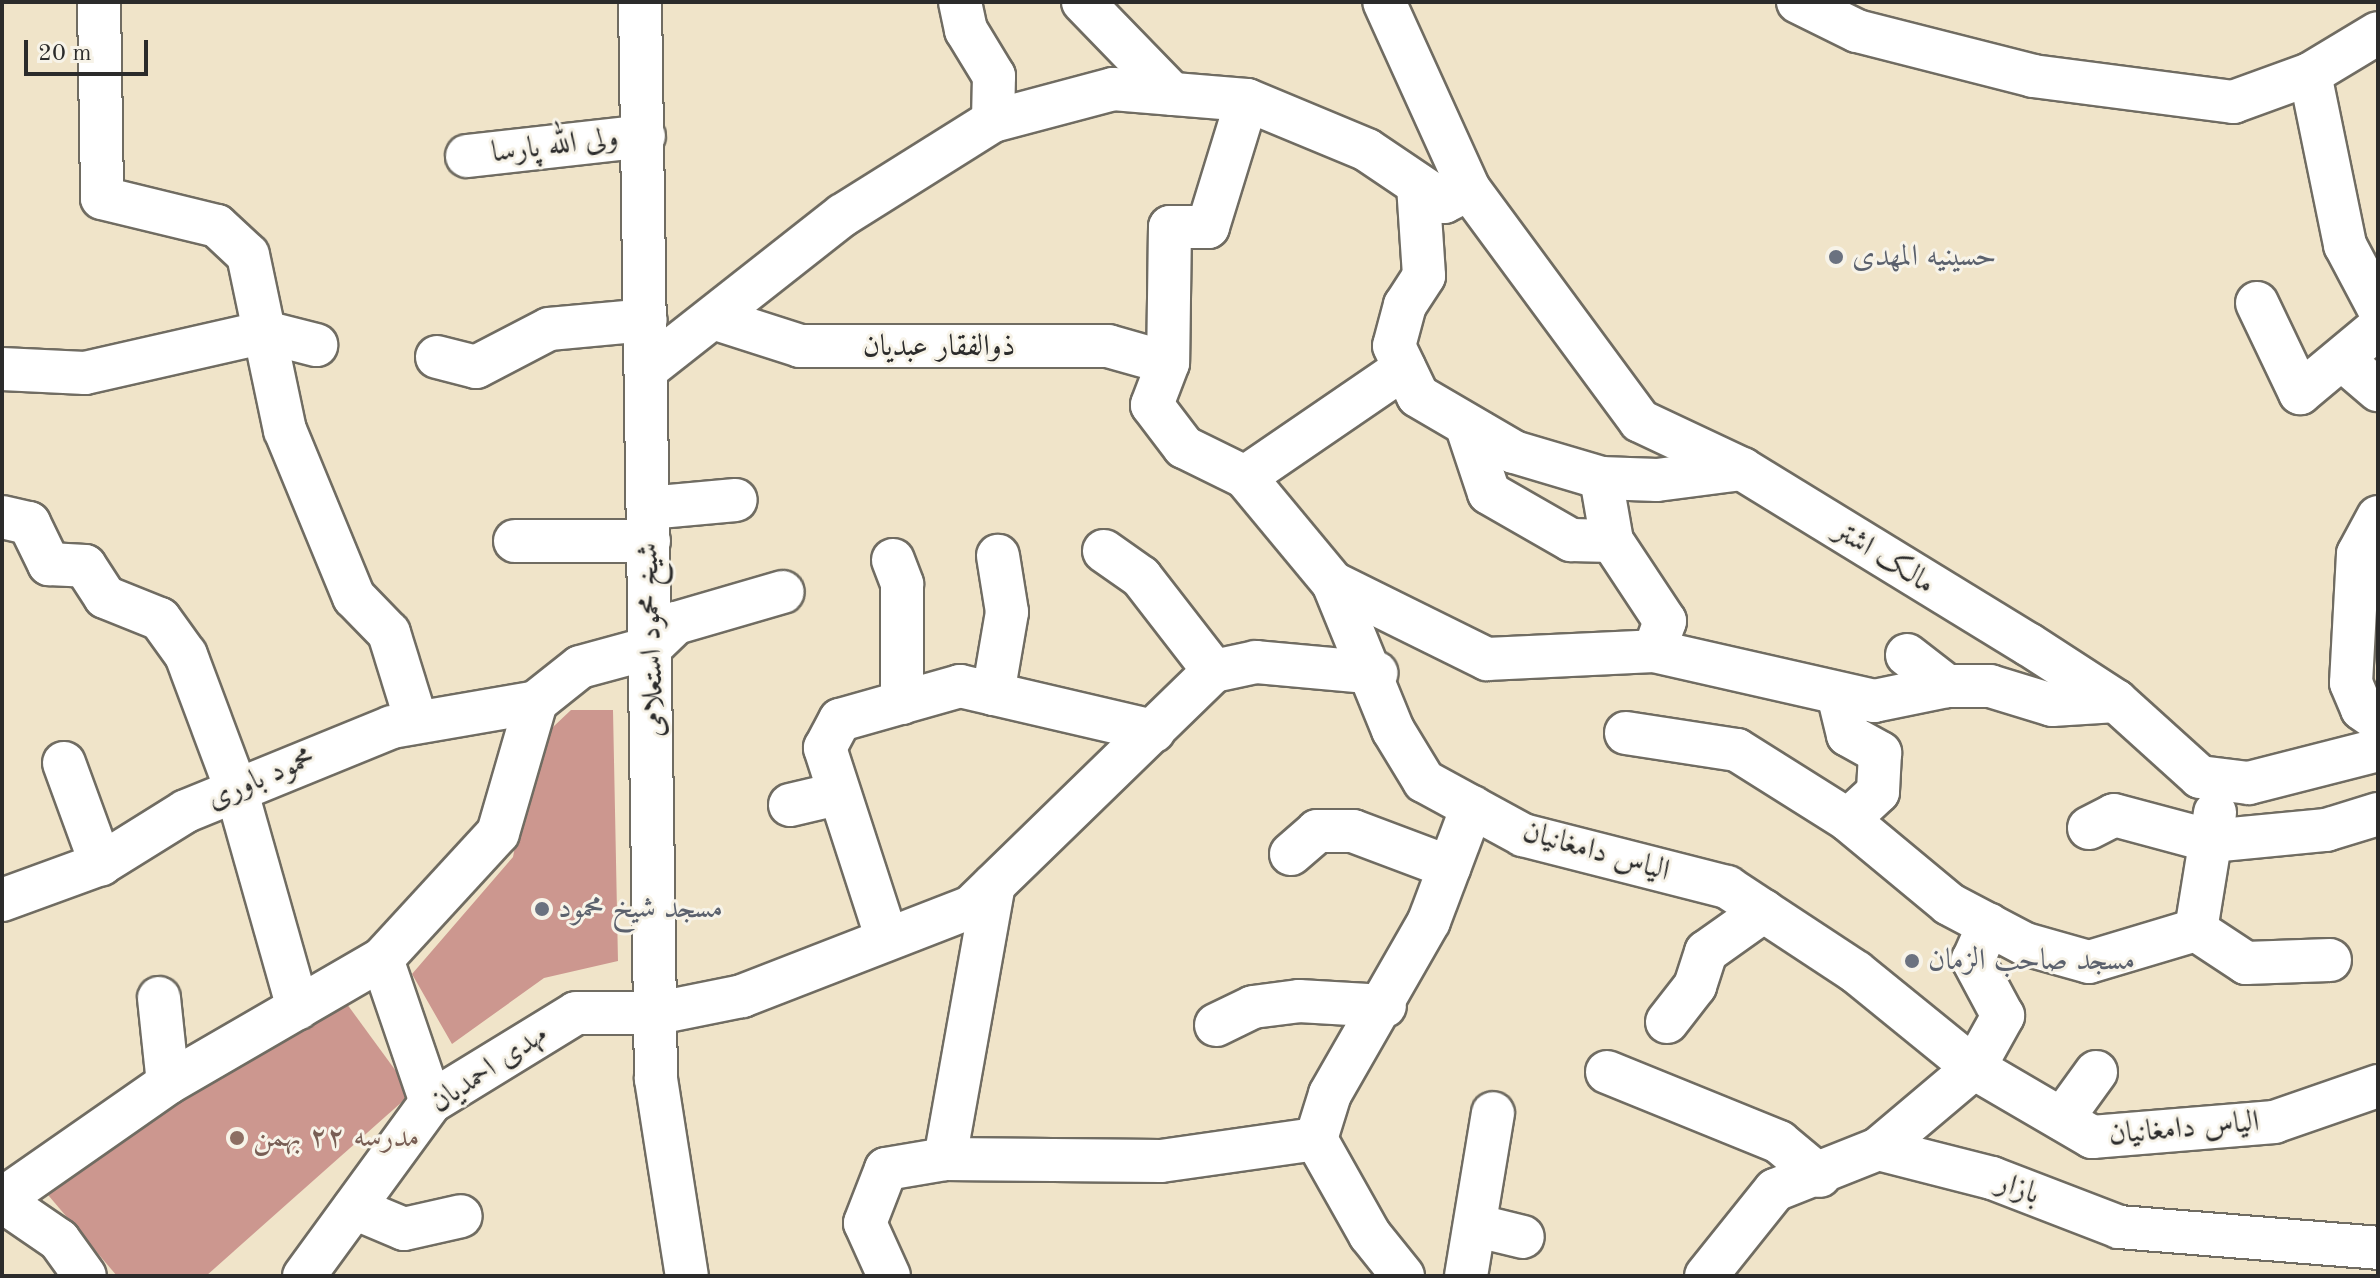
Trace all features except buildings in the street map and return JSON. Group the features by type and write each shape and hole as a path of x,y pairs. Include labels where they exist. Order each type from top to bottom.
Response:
{"street":[{"path":"99,2 102,198 217,226 248,255 285,430 354,597 389,633 416,720"},
{"name":"شیخ محمود استعلامی","path":"640,2 658,1013 656,1079 687,1276"},
{"path":"960,2 966,30 994,76 993,121"},
{"path":"1083,2 1172,94"},
{"name":"مالک اشتر","path":"1384,2 1469,189 1640,421 1742,469 2116,701 2200,777 2249,783 2378,750"},
{"path":"1798,2 1857,31 2033,76 2162,98 2233,102 2310,74 2378,33"},
{"path":"2310,74 2345,245 2378,307"},
{"path":"647,369 843,215 993,121 1113,89 1247,100 1367,150 1444,202 1469,189"},
{"name":"الیاس دامغانیان","path":"1247,100 1208,227 1170,227 1168,363 1152,405 1184,447 1245,477 1333,583 1376,673 1393,730 1424,781 1523,835 1727,887 1856,972 1974,1068 2092,1137 2183,1134 2274,1122 2378,1086"},
{"name":"ولی الله پارسا","path":"467,156 644,136"},
{"path":"1418,185 1424,276 1405,305 1394,346 1418,396 1468,430 1514,452 1601,478 1657,480 1742,469"},
{"path":"2257,303 2300,393 2344,361 2378,328"},
{"name":"ذوالفقار عبدیان","path":"713,318 800,346 1108,346 1168,363"},
{"path":"437,357 476,367 549,329 646,320"},
{"path":"2,369 85,373 265,332 316,345"},
{"path":"2344,361 2378,390"},
{"path":"1245,477 1404,368"},
{"path":"1468,430 1489,493 1571,540 1612,541"},
{"path":"1601,478 1612,541 1665,621 1654,651"},
{"path":"515,541 649,525 736,500"},
{"path":"2,517 29,523 49,564 85,566 105,597 160,619 186,655 236,789 298,1008"},
{"path":"2378,517 2358,554 2351,683 2362,709 2378,720"},
{"path":"1104,551 1141,577 1214,671 1256,662 1376,673"},
{"path":"993,694 1007,612 998,556"},
{"path":"893,560 902,584 902,703"},
{"path":"1333,583 1487,659 1654,651 1874,701 1947,686 1990,686 2052,705 2116,701"},
{"path":"85,1276 59,1240 2,1200 168,1083 382,959 498,833 536,702 580,667 650,648 676,623 783,592"},
{"path":"1907,655 1947,686"},
{"name":"مهدی احمدیان","path":"304,1276 431,1102 576,1013 658,1013 742,996 971,907 1214,671"},
{"path":"887,939 837,794 825,748 840,720 960,686 1154,731"},
{"path":"1838,694 1848,735 1880,753 1878,792 1848,820"},
{"name":"محمود باوری","path":"2,900 101,864 236,789 416,720 536,702"},
{"path":"1626,733 1737,750 1848,820 1949,904 1989,924 2089,962 2196,930"},
{"path":"64,763 101,864"},
{"path":"2196,930 2220,779"},
{"path":"790,805 837,794"},
{"path":"1403,1276 1370,1235 1316,1139 1330,1094 1385,1006 1449,867 1472,807"},
{"path":"2089,828 2114,815 2211,841 2326,830 2378,815"},
{"path":"1291,854 1317,831 1353,831 1449,867"},
{"path":"945,1159 994,885"},
{"path":"1667,1022 1695,986 1706,952 1764,911"},
{"path":"1706,1276 1775,1190 1820,1176 1878,1149 1974,1068 2003,1016 1973,960 1989,924"},
{"path":"2196,930 2246,963 2330,960"},
{"path":"382,959 431,1102"},
{"path":"159,998 168,1083"},
{"path":"1216,1025 1253,1007 1299,1001 1385,1006"},
{"path":"1607,1072 1779,1142 1820,1176"},
{"path":"2062,1119 2096,1072"},
{"path":"1466,1276 1478,1226 1493,1113"},
{"path":"889,1276 865,1223 886,1169 945,1159 1161,1161 1316,1139"},
{"name":"بازار","path":"1878,1149 1992,1178 2119,1227 2378,1248"},
{"path":"354,1208 404,1229 461,1216"},
{"path":"1478,1226 1523,1237"}],"place":[{"name":"حسینیه المهدی","path":"1836,257"},
{"name":"مسجد شیخ محمود","path":"542,909"},
{"name":"مسجد صاحب الزمان","path":"1912,961"},
{"name":"مدرسه ۲۲ بهمن","path":"237,1138"}]}
